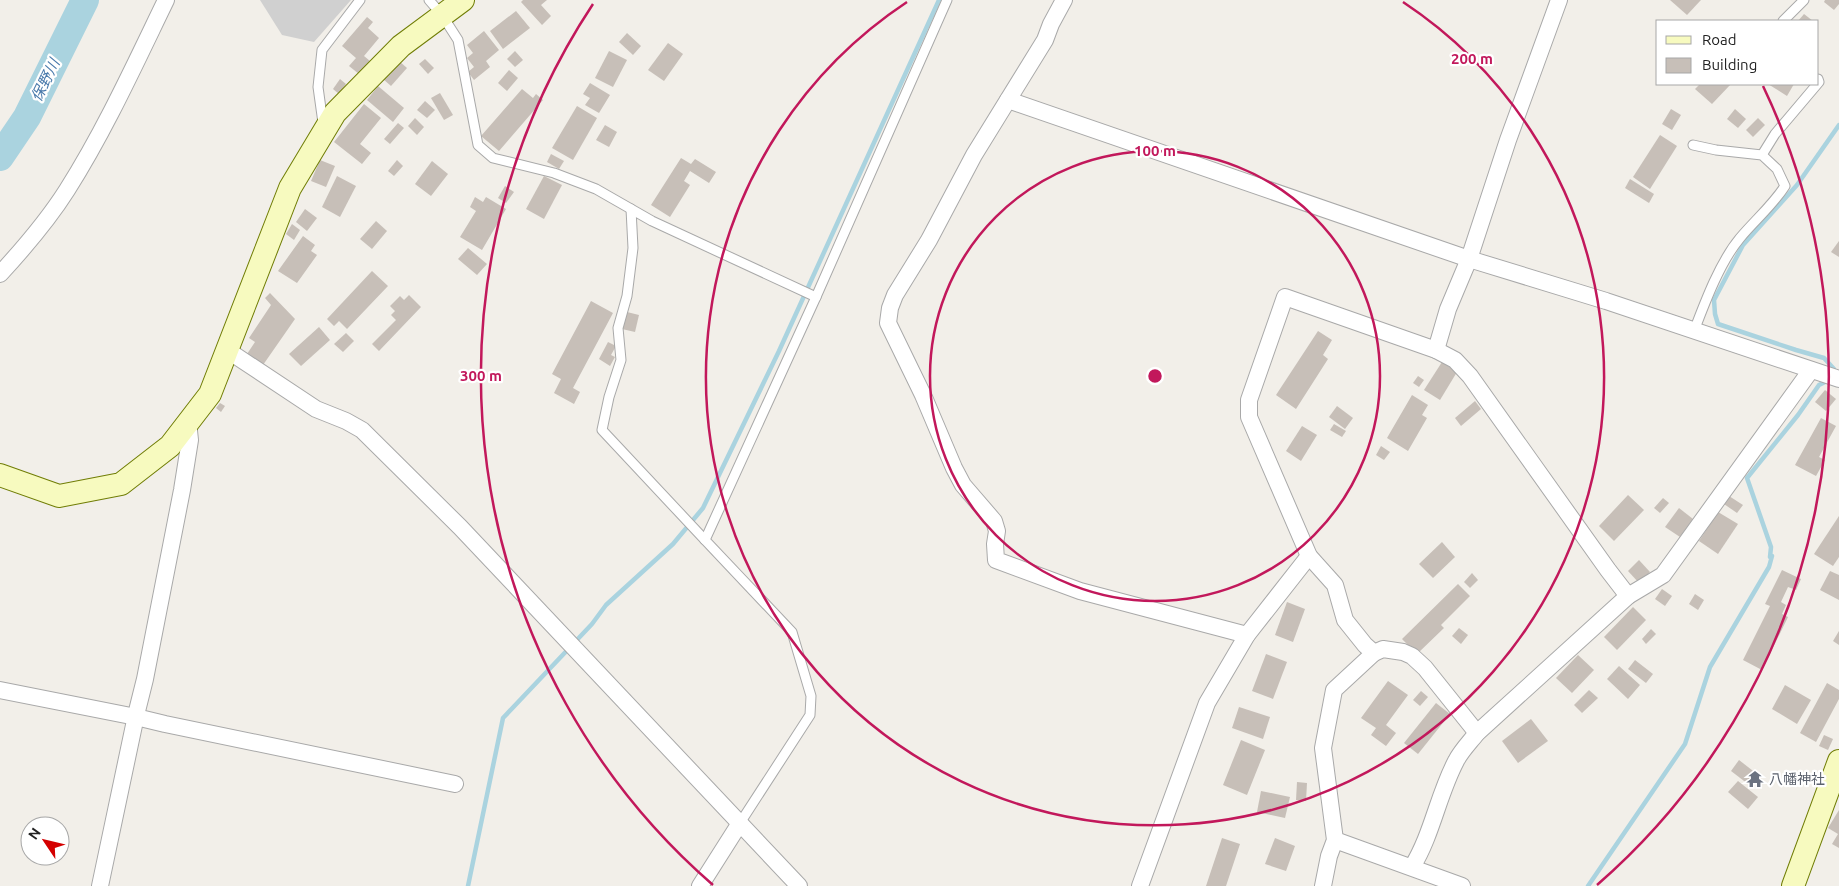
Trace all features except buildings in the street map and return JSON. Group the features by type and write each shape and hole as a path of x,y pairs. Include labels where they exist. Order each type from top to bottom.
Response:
{"street":[{"path":"0,274 28,243 66,192 122,91 166,0"},
{"path":"0,475 59,496 121,484 170,446 210,394 290,188 335,113 436,8 463,0"},
{"path":"1064,0 1045,40 974,156 929,240 895,295 890,308 888,323 923,395 963,485 994,521 997,532 995,544 996,560 1080,591 1247,635"},
{"path":"1436,350 1448,309 1469,259 1508,140 1559,0"},
{"path":"1008,100 1469,259 1606,301 1839,379"},
{"path":"1374,653 1345,620 1335,585 1308,556 1249,417 1250,400 1285,297 1436,350 1455,360 1470,376 1628,596"},
{"path":"227,350 316,409 346,421 362,430 460,526 798,886"},
{"path":"1412,868 1422,851 1431,820 1456,760 1476,733 1628,596 1663,575 1814,371"},
{"path":"100,886 145,680 182,490 190,440 188,422"},
{"path":"1140,886 1207,703 1247,635 1308,556"},
{"path":"1323,886 1329,856 1335,840 1323,748 1334,690 1374,653 1383,649 1412,656 1425,668 1476,733"},
{"path":"0,690 456,784"},
{"path":"1793,886 1839,761"},
{"path":"700,886 740,823"},
{"path":"1335,840 1462,886"}],"lane":[{"path":"324,131 318,87 322,50 360,0"},
{"path":"705,540 816,296 947,0"},
{"path":"1784,20 1804,0"},
{"path":"436,8 458,40 478,145 493,158 554,173 596,189 652,221 816,296"},
{"path":"1762,154 1775,134 1816,85"},
{"path":"1693,145 1716,150 1762,154 1777,169 1785,186 1776,199 1739,239 1706,298 1694,331"},
{"path":"631,209 633,248 627,296 618,328 621,360 609,397 602,430 792,632 812,696 810,715 740,823"}],"shaded area":[{"path":"260,0 351,0 314,42 282,35"}],"waterway":[{"name":"保野川","path":"0,157 27,117 85,0"},
{"path":"468,886 503,718 592,624 606,605 673,544 703,508 779,351 939,0"},
{"path":"1832,373 1834,369 1824,358 1718,324 1714,300 1743,245 1797,185 1839,125"},
{"path":"1588,886 1685,744 1710,667 1769,567 1772,556 1770,557 1771,547 1747,478 1798,415 1819,385 1829,380"}],"place":[{"name":"八幡神社","path":"1755,779"}]}
